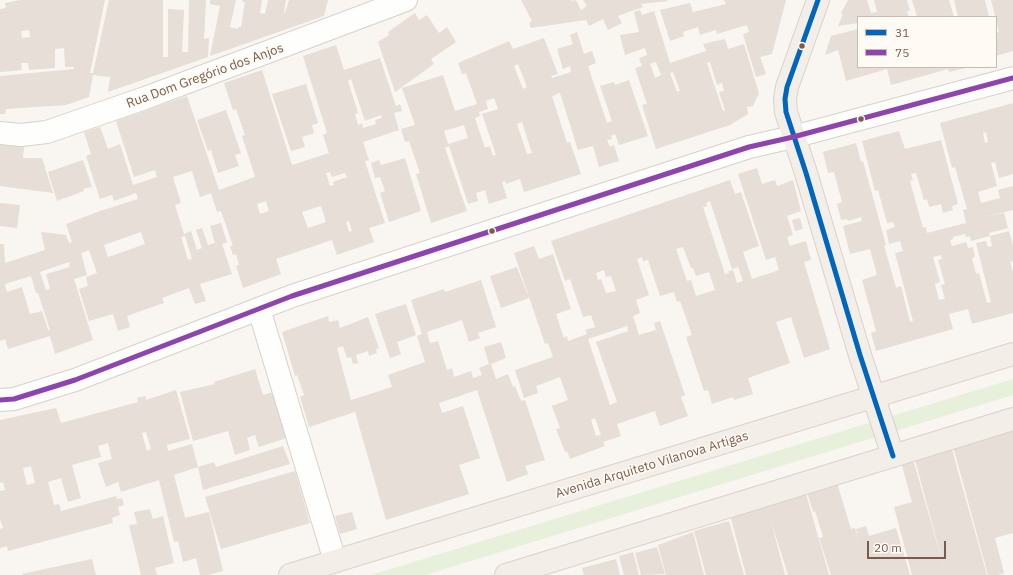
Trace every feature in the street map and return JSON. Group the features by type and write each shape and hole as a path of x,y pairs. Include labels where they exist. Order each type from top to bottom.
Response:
{"main road":[{"path":"818,0 787,87 785,99 786,112 893,456"},
{"name":"Avenida Arquiteto Vilanova Artigas","path":"290,575 1013,354"},
{"path":"506,575 1013,419"}],"street":[{"name":"Rua Dom Gregório dos Anjos","path":"0,133 22,135 47,132 145,98 406,0"},
{"path":"0,400 14,399 75,380 292,296 749,147 793,137 1013,78"},
{"path":"259,309 335,561"}],"green space":[{"path":"1013,379 1013,395 425,575 371,575"}],"building":[{"path":"21,0 105,0 90,73 93,73 109,0 163,0 163,57 168,57 168,9 184,10 182,52 188,52 189,0 206,0 204,39 209,38 208,57 108,92 110,77 93,75 89,97 66,105 6,109 5,114 0,114 0,76 74,69 74,67 65,67 64,48 55,49 55,68 29,70 28,63 21,63 22,70 0,72 0,9 6,8 5,3","holes":["29,30 30,37 22,38 21,31"]},
{"path":"210,0 236,0 230,27 238,29 238,27 241,27 245,2 242,2 243,0 262,0 260,13 265,14 268,0 286,0 285,13 289,0 328,0 324,16 210,56 220,6 210,4"},
{"path":"521,0 576,0 581,10 587,6 583,0 668,1 641,4 643,7 618,16 622,23 608,30 603,19 589,26 586,20 531,28 529,23 532,21"},
{"path":"724,0 786,0 772,54 760,57 766,74 756,77 743,34 749,32 747,25 717,34 716,30 700,35 698,27 683,32 684,36 670,41 660,10 690,3 693,12 726,4"},
{"path":"848,0 867,0 871,13 877,12 874,0 907,0 910,11 907,11 909,16 857,16 857,23 838,26 843,14 841,13"},
{"path":"912,0 949,0 954,16 917,16"},
{"path":"954,0 985,0 989,16 958,16"},
{"path":"991,0 1013,0 1013,51 997,56 997,33 999,32 997,16 995,16"},
{"path":"640,10 642,15 654,11 670,63 706,51 703,44 725,39 728,49 744,44 759,93 753,106 747,107 748,114 730,125 656,149 642,105 647,104 635,68 642,66 639,58 647,55 645,48 625,55 620,35 639,32 634,12","holes":["656,62 661,75 655,78 650,64","710,62 717,85 722,83 724,91 719,92 725,110 723,111 707,63","673,72 680,91 677,92 670,73"]},
{"path":"415,13 419,20 427,15 439,33 447,27 456,42 431,59 434,64 395,92 378,42 389,35 388,32"},
{"path":"857,29 857,68 966,68 949,72 948,69 891,85 887,69 846,81 838,50 825,55 831,36"},
{"path":"577,32 584,54 592,51 596,63 588,66 607,123 612,121 600,86 614,82 615,85 629,80 648,136 619,145 615,134 611,136 612,139 607,140 610,147 614,145 619,161 599,167 593,146 578,150 560,93 555,94 556,95 552,96 567,143 570,142 581,174 524,192 520,179 506,184 505,181 502,182 507,198 489,204 485,190 476,193 478,201 468,204 449,146 445,148 467,211 431,223 416,174 420,173 409,141 405,142 401,129 415,125 402,88 443,75 455,111 477,104 466,73 462,74 458,63 509,41 513,49 544,38 558,74 551,76 552,78 571,72 570,66 563,69 557,49 573,44 570,35","holes":["518,64 527,87 523,89 514,66","494,98 498,109 482,114 496,155 493,156 490,146 485,148 475,118 480,116 479,112 488,109 486,101","522,122 532,153 527,154 517,124","464,125 468,138 448,144 444,131"]},
{"path":"336,45 344,70 380,58 396,106 400,104 402,111 394,113 399,130 363,142 369,160 365,161 385,223 369,228 374,242 337,255 332,240 276,259 281,274 243,288 236,266 239,265 236,254 233,255 230,246 233,246 221,211 217,212 211,193 200,197 192,171 173,177 181,203 175,205 184,234 191,231 197,250 202,248 196,230 202,228 208,245 215,243 210,226 221,223 227,242 222,244 232,274 200,284 206,301 195,304 189,288 162,298 164,303 127,316 130,327 118,331 113,314 89,321 79,289 88,286 86,277 97,273 89,250 81,253 87,275 74,279 93,340 55,354 50,336 8,349 5,339 0,341 0,244 4,244 5,263 45,250 41,232 66,235 69,243 72,242 66,224 138,199 136,193 114,201 112,195 100,199 86,156 91,154 84,132 100,127 108,149 120,144 133,185 157,177 155,170 134,177 116,121 187,96 219,190 255,177 242,136 245,135 236,109 233,110 224,83 262,70 292,165 329,153 323,135 327,133 303,56","holes":["351,79 365,121 381,115 382,118 375,120 376,124 363,128 362,123 358,125 355,114 358,113 348,81","330,172 332,177 345,173 347,177 333,182 334,185 330,186 326,173","266,201 269,211 260,214 257,204","321,206 326,222 308,228 302,212","349,221 352,231 349,232 346,222","141,232 145,244 108,257 104,245","185,236 192,259 188,260 181,237","69,262 70,267 46,274 50,289 46,290 40,272","31,276 50,330 48,330 42,311 30,314 22,287 7,292 5,284"]},
{"path":"306,84 318,123 312,125 314,133 302,137 305,147 291,151 272,94"},
{"path":"1013,103 1013,174 999,178 995,162 991,163 997,186 978,192 981,203 1000,198 998,190 1013,186 1013,210 985,217 1004,213 1008,228 989,233 990,236 1009,231 1013,246 1013,261 1010,262 1013,272 1013,313 972,324 968,309 949,314 953,329 876,351 871,333 876,331 862,280 877,275 870,249 850,254 843,226 862,221 861,217 848,221 847,219 841,220 837,204 842,202 834,172 828,173 823,152 856,143 861,162 863,161 896,288 901,286 910,322 913,321 895,253 903,251 900,241 889,244 886,230 895,227 893,222 887,223 878,190 875,191 862,141 899,131 905,149 941,140 958,204 952,206 953,210 943,213 941,204 929,207 927,199 924,200 916,173 911,174 913,180 910,181 923,228 926,227 927,233 966,223 963,210 967,209 955,167 952,168 940,123","holes":["986,132 988,142 985,143 983,133","965,234 966,237 970,236 971,241 990,236 992,246 988,247 986,241 976,243 991,302 987,303 979,273 976,274 972,258 975,257 973,247 968,248 966,242 952,246 950,240 953,239 953,237","941,255 942,259 938,260 945,284 941,285 945,299 939,300 935,284 940,282 933,257"]},
{"path":"226,110 241,153 235,155 239,166 218,173 211,150 208,151 197,120"},
{"path":"0,145 24,146 23,158 42,158 53,193 0,186"},
{"path":"405,158 421,211 389,222 380,193 385,191 380,177 375,178 371,163 379,160 381,165"},
{"path":"83,160 92,187 83,189 84,191 57,201 48,172"},
{"path":"757,168 762,184 775,180 777,186 793,180 801,211 787,216 793,235 787,237 790,246 806,241 811,260 804,262 830,349 804,358 791,317 776,322 790,363 748,378 753,394 734,400 733,397 712,404 708,390 704,391 686,337 692,335 680,301 677,302 674,292 660,296 648,260 643,261 642,257 637,259 649,295 636,300 640,313 633,316 639,335 656,330 654,323 660,321 685,395 681,397 688,416 660,426 655,411 617,424 621,436 603,442 605,446 570,459 567,451 565,452 556,429 560,428 552,406 568,400 560,377 536,386 538,393 524,398 515,370 553,357 548,343 545,344 514,253 534,246 539,259 553,254 571,309 556,314 564,338 567,336 568,341 587,334 585,330 595,327 591,315 583,317 570,279 565,281 551,241 730,180 735,194 741,192 759,246 743,252 752,279 779,270 775,257 766,260 738,174","holes":["710,201 732,269 738,267 743,281 737,283 733,270 728,271 729,273 725,274 703,207 707,206 706,203","683,247 691,268 693,268 696,276 709,272 715,290 696,296 691,280 687,281 676,249","604,270 606,277 611,276 616,291 606,293 601,279 598,280 596,273","627,326 628,331 596,342 617,402 610,405 588,339","595,418 601,435 596,436 591,420"]},
{"path":"0,203 20,205 17,228 0,226"},
{"path":"800,218 803,229 795,231 792,220"},
{"path":"517,267 529,298 501,308 490,276"},
{"path":"481,280 496,327 478,333 480,338 469,342 462,320 427,332 430,343 438,341 447,370 452,368 454,377 471,371 473,378 482,375 479,368 489,364 484,347 501,342 506,358 491,364 496,379 508,374 521,401 525,400 545,460 525,466 528,474 507,482 477,390 439,403 442,413 463,406 480,458 459,465 469,494 386,520 355,412 309,427 300,397 304,395 297,375 295,376 282,332 328,316 329,322 338,320 340,328 368,317 379,348 376,349 377,353 369,356 368,351 356,355 358,363 353,364 351,357 347,358 343,346 337,348 351,400 392,387 388,375 425,362 417,336 422,334 411,300 444,289 445,292"},
{"path":"406,304 416,335 397,342 401,354 390,358 375,314"},
{"path":"255,369 263,395 277,391 290,437 259,447 255,435 247,438 250,450 235,455 228,431 193,441 180,392 215,384 214,382"},
{"path":"176,390 190,439 167,445 168,451 192,444 198,467 174,475 185,518 209,512 223,571 208,575 200,575 196,558 183,562 178,541 174,542 159,480 121,492 118,482 106,487 98,463 112,459 108,443 98,446 101,457 72,465 81,498 68,502 61,478 48,482 54,505 59,504 61,511 116,496 117,499 122,498 124,505 118,507 120,515 112,518 113,523 8,551 7,546 0,548 0,529 3,528 0,519 0,491 5,490 3,482 0,483 0,420 56,408 61,423 138,402 137,398 146,396 146,400","holes":["146,432 151,449 147,451 142,433","31,466 35,483 27,485 23,468"]},
{"path":"1013,430 1013,533 995,538 1004,573 998,575 988,575 953,446"},
{"path":"283,446 290,464 203,490 198,467 214,462 216,467"},
{"path":"951,446 987,575 946,575 914,456"},
{"path":"913,459 946,575 912,575 894,507 912,502 901,462"},
{"path":"295,471 310,523 221,549 205,497"},
{"path":"837,483 851,529 855,528 860,545 856,529 866,526 869,536 896,528 910,575 831,575 819,538 823,537 807,492"},
{"path":"806,494 829,575 788,575 771,521 785,575 746,575 730,515"},
{"path":"150,509 153,519 163,516 174,563 155,568 157,575 141,575 129,525 137,524 134,512"},
{"path":"352,512 357,529 340,534 335,516"},
{"path":"729,521 744,575 706,575 694,531"},
{"path":"693,532 704,575 666,575 658,545"},
{"path":"657,547 665,574 641,575 635,553"},
{"path":"633,552 639,575 624,575 619,556"},
{"path":"92,559 96,575 22,574"},
{"path":"616,559 620,575 584,575 582,568"}],"transit line":[{"name":"31","path":"818,0 787,87 785,99 786,112 806,173 860,355 893,456"},
{"name":"75","path":"0,400 14,399 75,380 292,296 749,147 793,137 1013,78"}]}
